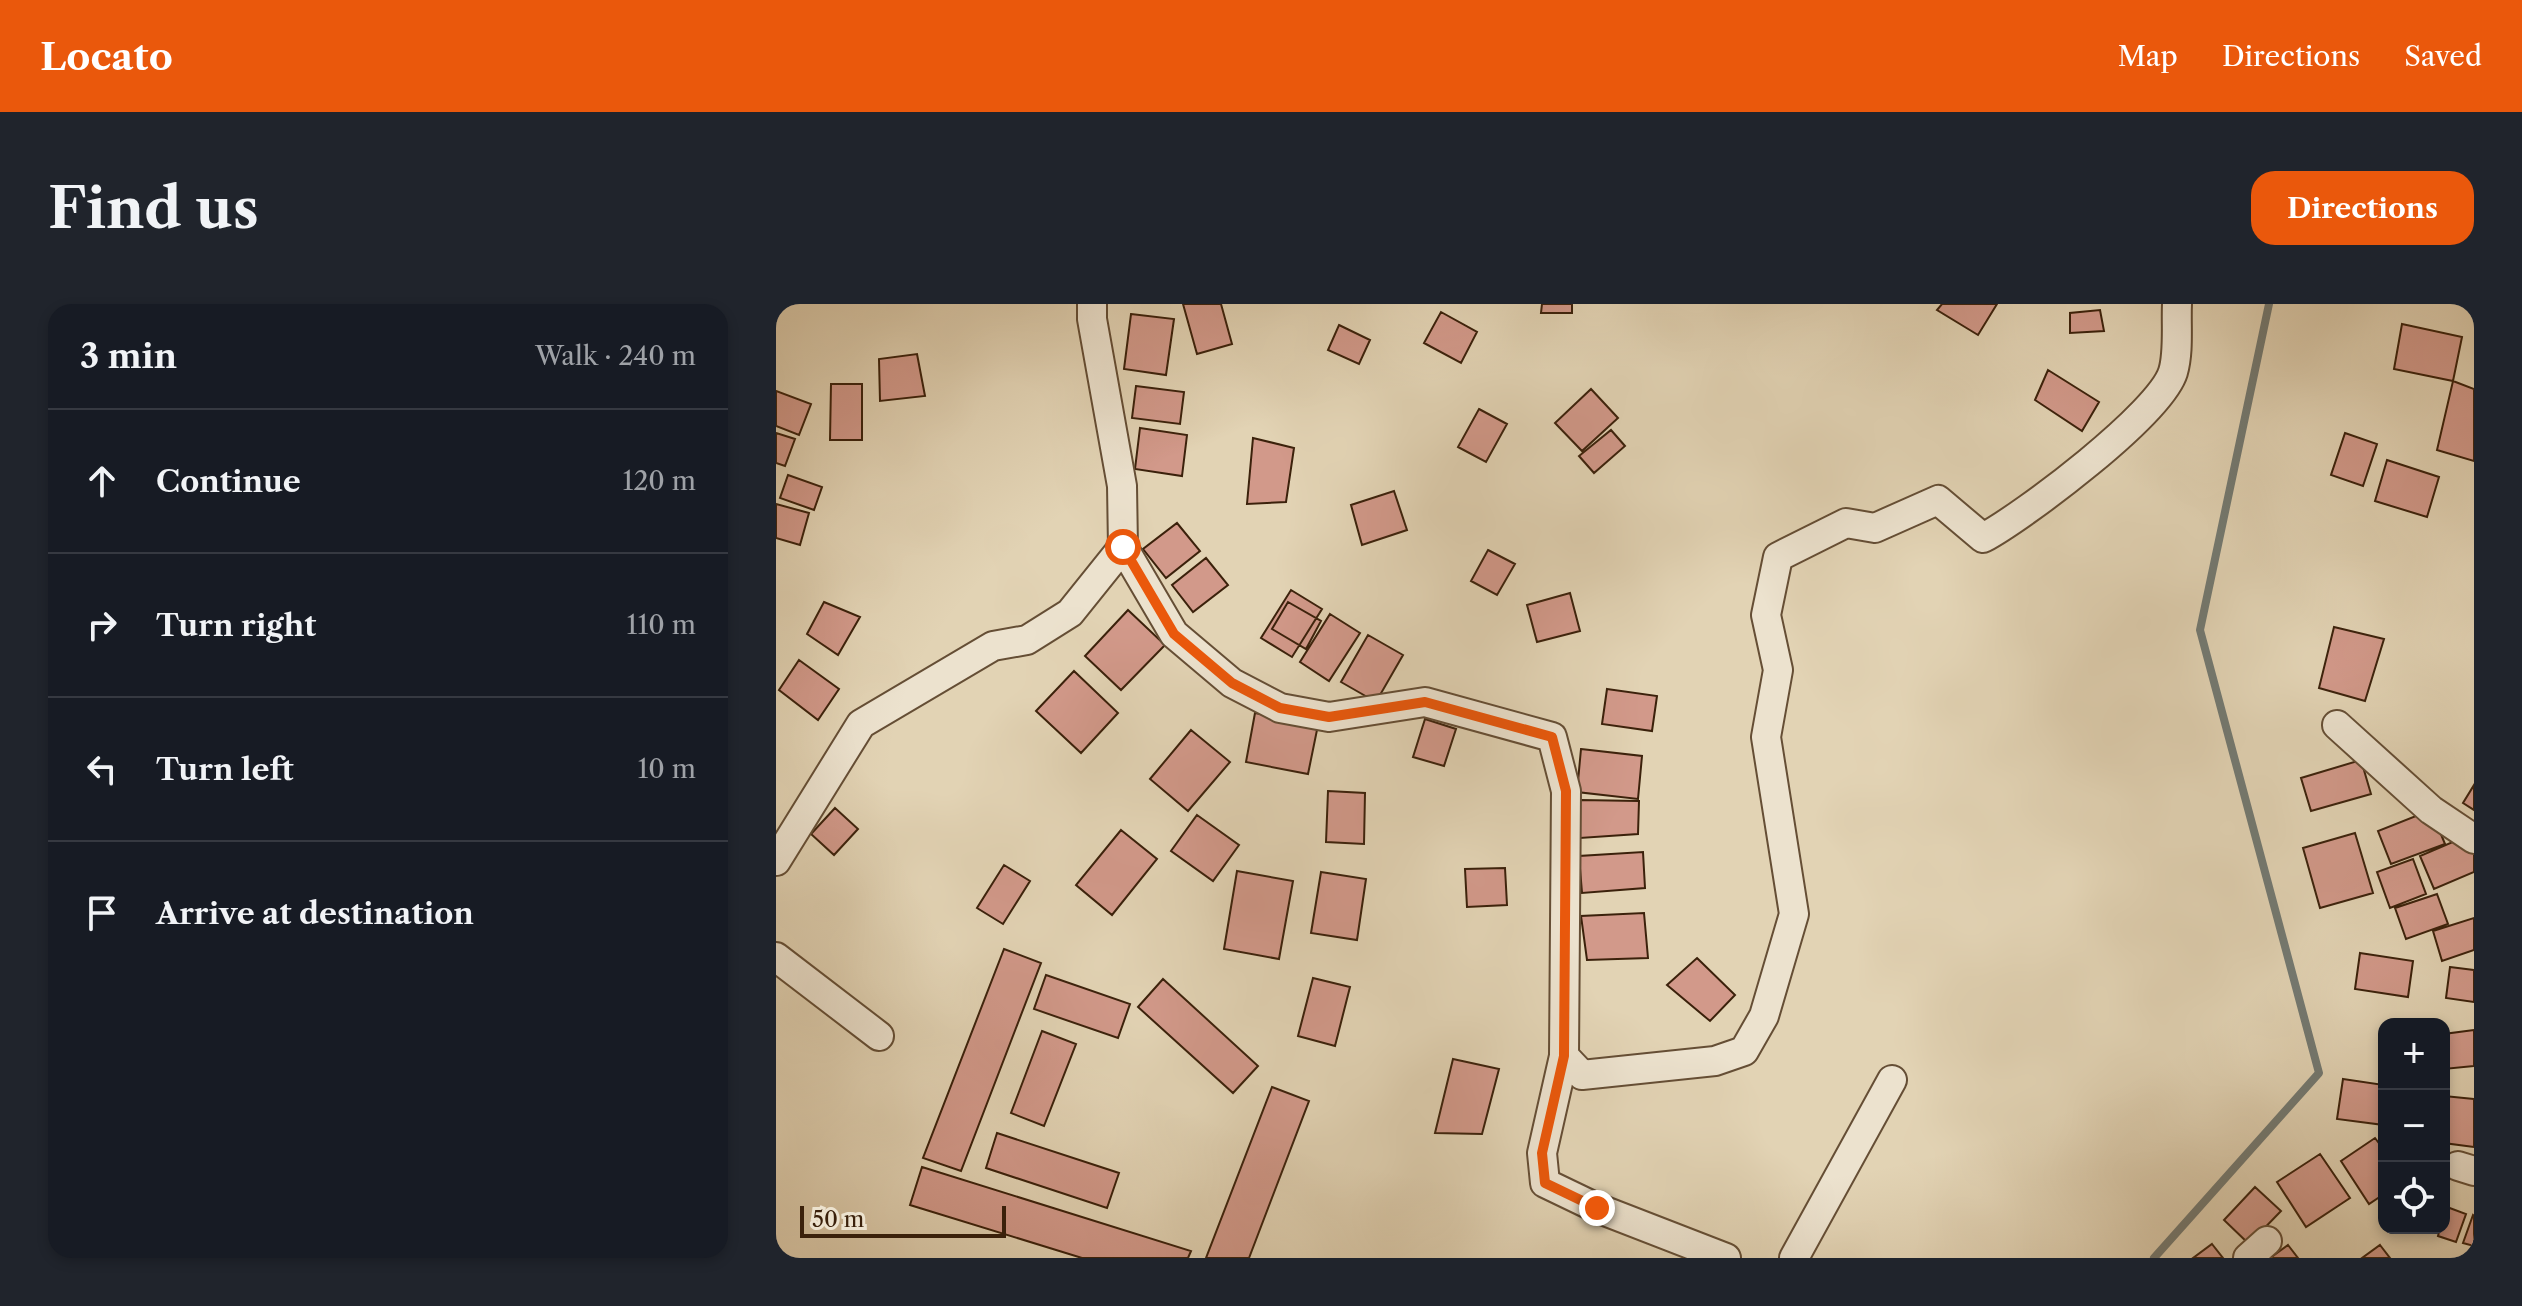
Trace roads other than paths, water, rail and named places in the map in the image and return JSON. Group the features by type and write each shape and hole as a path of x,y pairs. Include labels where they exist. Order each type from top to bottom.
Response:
{"street":[{"path":"1092,304 1092,319 1122,486 1123,547 1174,634 1232,683 1280,708 1329,717 1425,702 1552,737 1566,791 1564,1056 1542,1153 1545,1183 1597,1208 1726,1258"},
{"path":"1564,1056 1582,1075 1715,1061 1744,1051 1764,1016 1794,914 1766,737 1778,670 1766,615 1778,557 1846,523 1875,528 1938,500 1983,538 2012,523 2132,426 2173,374 2177,304"},
{"path":"776,861 861,724 993,646 1027,640 1070,613 1123,547"},
{"path":"2337,725 2431,810 2474,839"},
{"path":"776,957 879,1036"},
{"path":"1794,1258 1892,1080"}],"waterway":[{"path":"2154,1258 2319,1073 2200,630 2269,304"}]}
